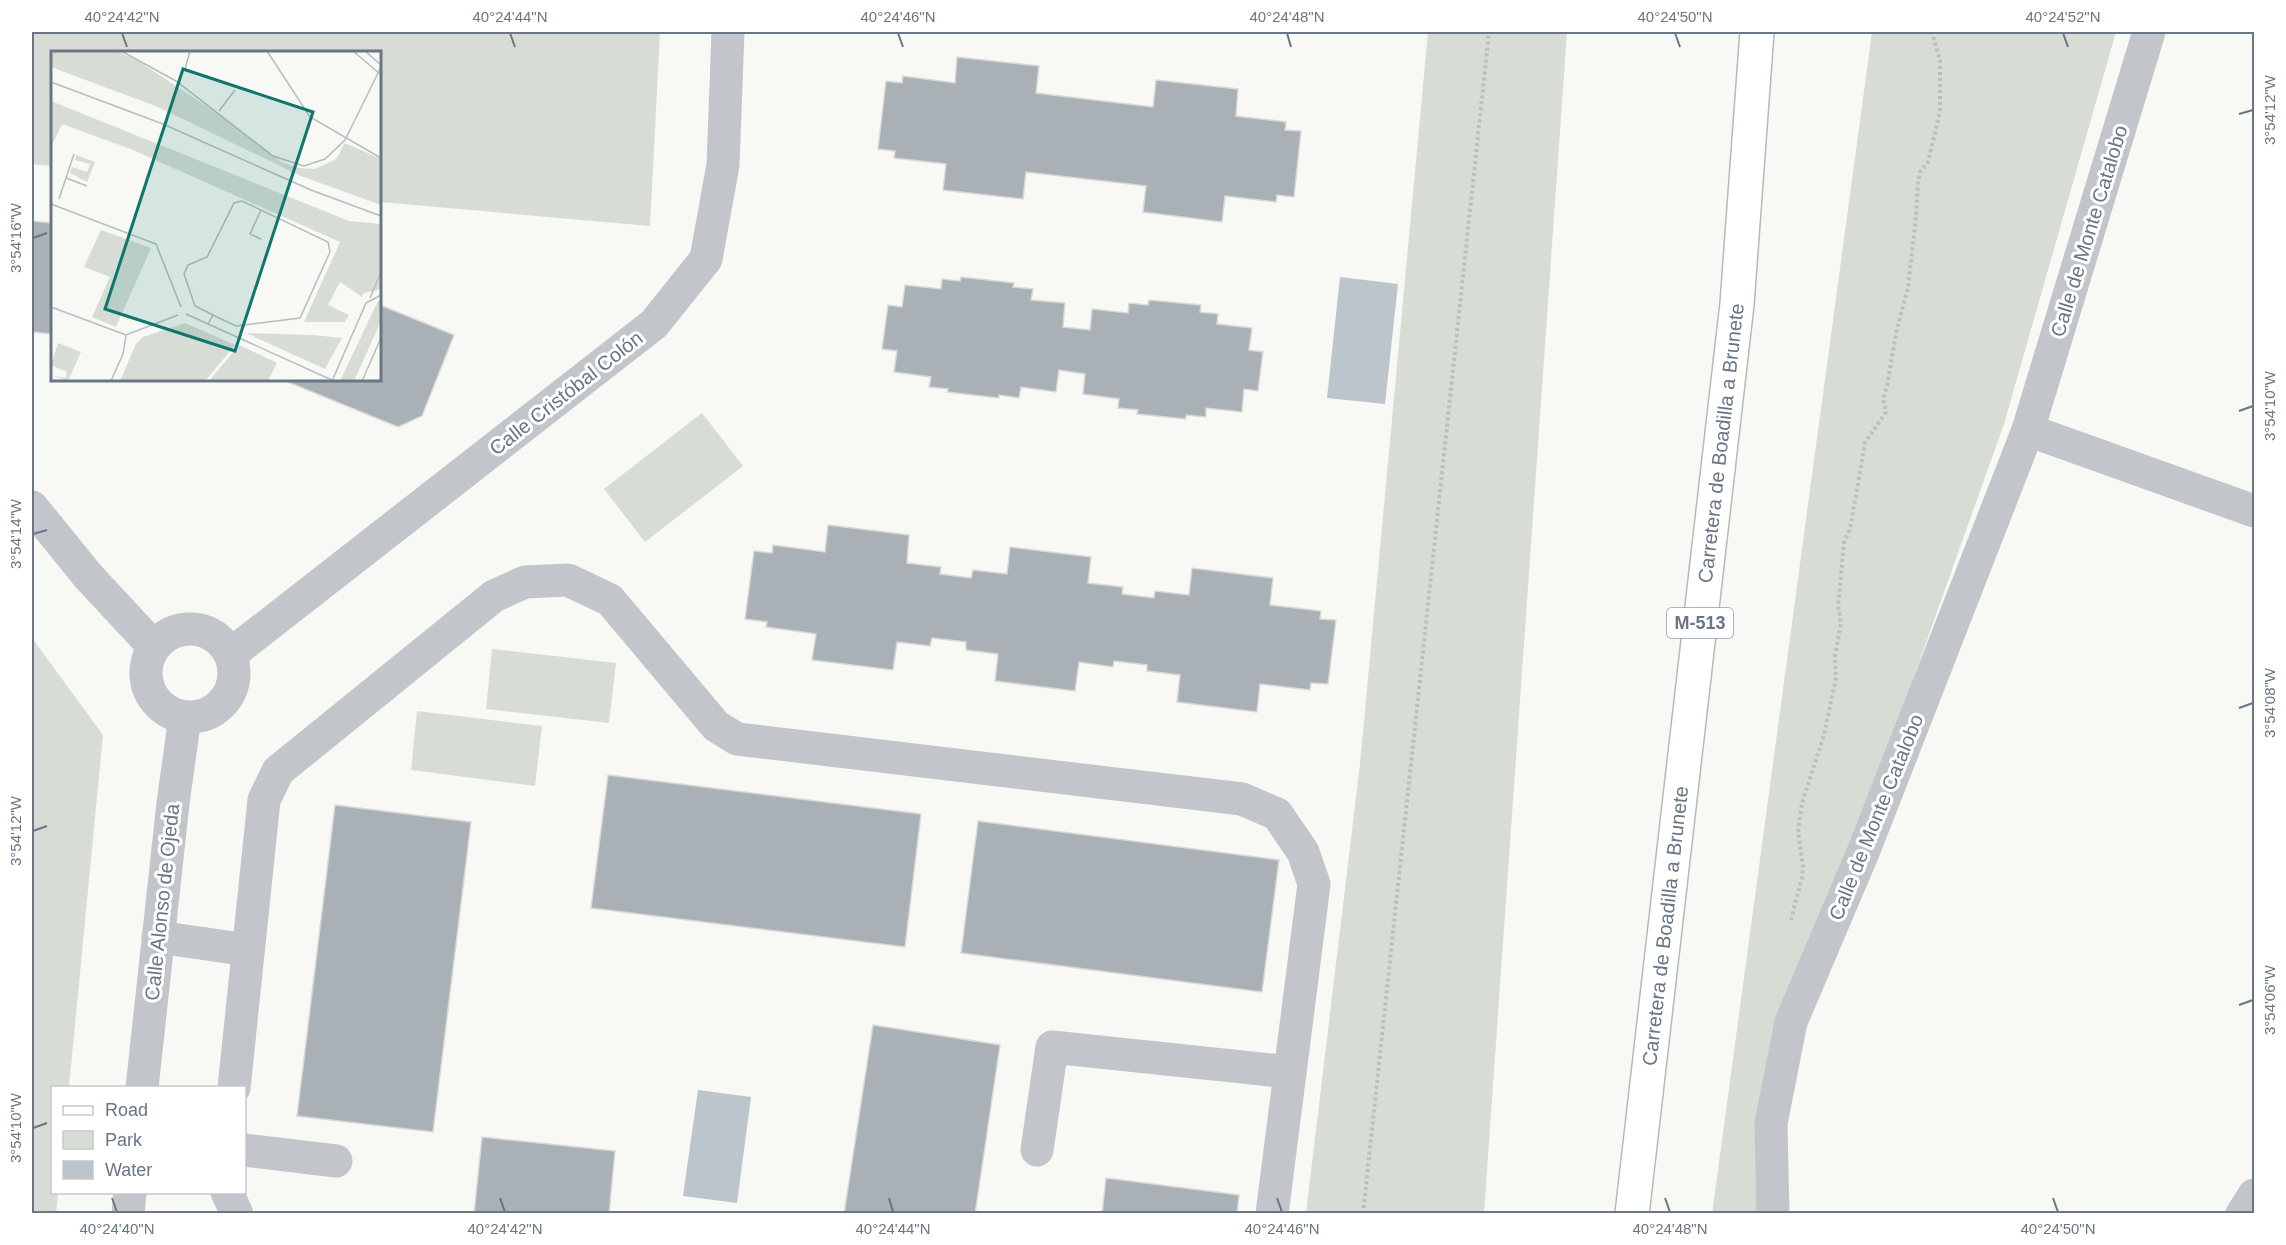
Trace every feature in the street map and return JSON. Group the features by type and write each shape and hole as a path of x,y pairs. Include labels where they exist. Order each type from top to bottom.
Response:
{"main road":[{"name":"Carretera de Boadilla a Brunete","path":"1632,1214 1737,304 1757,32"}],"street":[{"name":"Calle Cristóbal Colón","path":"231,654 654,324 706,258 723,165 728,32"},
{"name":"Calle de Monte Catalobo","path":"1773,1214 1771,1123 1791,1022 1864,850 2028,430 2149,32"},
{"path":"2028,430 2254,512"},
{"path":"32,507 88,576 153,646"},
{"path":"234,1086 264,800 278,771 494,596 525,582 568,580 610,600 716,726 737,739 1242,799 1277,814 1303,852 1314,884 1272,1214"},
{"path":"195,628 216,636 231,654 234,678 226,699 208,714 184,717 163,709 149,691 145,668 153,646 171,631 195,628"},
{"name":"Calle Alonso de Ojeda","path":"142,1086 172,803 184,717"},
{"path":"158,937 248,950"},
{"path":"1037,1150 1052,1047 1290,1072"},
{"path":"246,1150 336,1161"},
{"path":"128,1214 130,1194"},
{"path":"228,1194 237,1214"},
{"path":"2242,1214 2254,1195"}],"path":[{"path":"1363,1214 1489,32"},
{"path":"1791,927 1803,866 1798,832 1802,803 1822,743 1836,678 1835,657 1840,624 1838,606 1844,543 1850,529 1865,442 1886,412 1882,399 1887,386 1908,288 1916,217 1917,182 1920,172 1928,162 1940,112 1940,61 1932,32"}],"green space":[{"path":"32,32 660,32 650,226 381,202 381,51 51,51 51,166 32,164"},
{"path":"1428,32 1567,32 1484,1213 1306,1213 1360,764"},
{"path":"1872,32 2116,32 2004,424 1758,1114 1757,1213 1712,1214"},
{"path":"702,413 743,466 645,542 604,489"},
{"path":"32,638 103,735 69,1086 51,1086 51,1194 58,1194 56,1214 32,1213"},
{"path":"492,649 616,663 609,723 486,709"},
{"path":"417,711 542,726 535,786 411,770"}],"water":[{"path":"1340,277 1398,284 1385,404 1327,398"},
{"path":"698,1090 751,1097 737,1203 683,1196"}],"building":[{"path":"957,57 1039,66 1036,93 1153,107 1156,80 1238,89 1236,116 1286,122 1285,130 1301,131 1294,197 1277,195 1276,202 1225,196 1222,222 1143,212 1146,186 1026,172 1023,199 943,190 946,164 894,158 895,151 878,149 886,81 902,83 903,76 955,83"},
{"path":"32,221 51,223 51,334 32,332"},
{"path":"961,277 1014,283 1013,287 1033,289 1031,300 1065,303 1063,327 1090,330 1092,309 1128,313 1129,303 1148,305 1149,300 1201,305 1200,312 1218,314 1217,324 1252,328 1249,350 1263,352 1258,391 1244,389 1242,412 1206,408 1206,417 1186,415 1186,419 1137,414 1138,410 1118,408 1119,399 1083,394 1085,374 1059,370 1056,392 1021,387 1019,398 999,395 999,398 947,392 948,389 929,387 931,377 894,372 897,351 882,349 888,305 902,307 905,285 941,289 942,279 960,281"},
{"path":"381,305 454,335 422,416 398,427 285,381 381,381"},
{"path":"828,525 909,535 907,563 941,567 940,574 971,578 973,570 1007,574 1010,547 1091,557 1088,583 1123,587 1122,594 1154,598 1155,591 1189,595 1192,568 1273,578 1270,605 1321,611 1320,619 1336,620 1328,684 1311,683 1310,690 1260,684 1257,712 1177,702 1180,675 1147,671 1147,665 1114,661 1113,667 1079,662 1075,691 995,681 998,654 966,650 966,642 932,638 930,646 897,642 893,670 812,660 816,634 766,627 767,622 745,619 754,551 772,553 773,545 825,552"},
{"path":"608,775 921,814 905,947 591,908"},
{"path":"335,805 471,822 433,1132 297,1116"},
{"path":"978,821 1279,860 1262,992 961,953"},
{"path":"873,1025 1000,1045 975,1214 844,1214"},
{"path":"482,1137 615,1151 609,1214 474,1214"},
{"path":"1106,1178 1239,1195 1237,1214 1102,1214"}]}
